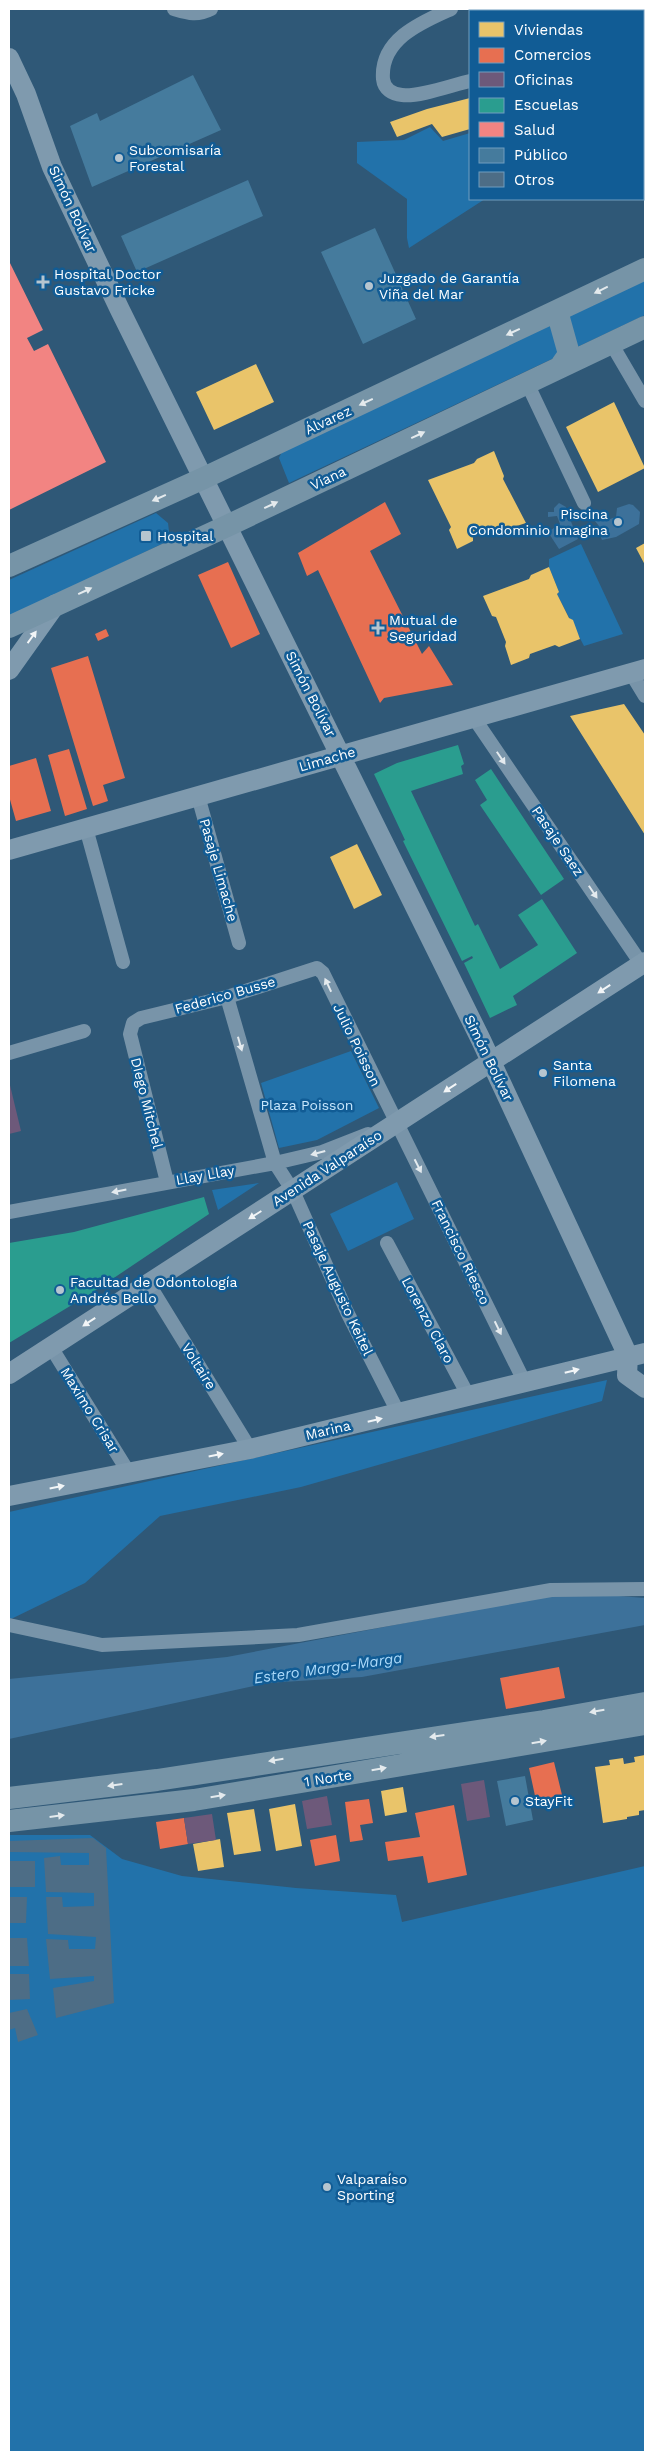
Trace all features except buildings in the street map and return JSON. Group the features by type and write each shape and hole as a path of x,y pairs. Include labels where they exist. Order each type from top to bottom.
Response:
{"main road":[{"name":"Simón Bolívar","path":"9,58 26,94 52,168 124,319 341,755 636,1362"},
{"name":"Álvarez","path":"9,566 204,478 645,268"},
{"path":"557,311 569,354 560,367"},
{"name":"Viana","path":"9,626 227,526 645,328"},
{"path":"9,670 56,604"},
{"name":"Limache","path":"9,850 638,671"},
{"name":"Avenida Valparaíso","path":"9,1374 644,963"},
{"path":"636,1362 645,1388"},
{"name":"Marina","path":"11,1491 129,1473 250,1449 525,1383 636,1362"},
{"name":"1 Norte","path":"9,1798 157,1780 544,1721 645,1703"},
{"name":"1 Norte","path":"9,1821 194,1800 645,1724"}],"street":[{"path":"174,9 193,14 202,14 211,9"},
{"path":"451,9 431,13 411,29 389,51 384,72 385,85 388,90 395,93 411,95 469,81"},
{"path":"610,343 645,401"},
{"path":"527,383 584,502"},
{"path":"638,671 645,696"},
{"name":"Pasaje Saez","path":"474,718 644,963"},
{"name":"Pasaje Limache","path":"198,796 239,943"},
{"path":"86,828 122,962"},
{"name":"Federico Busse","path":"133,1023 141,1018 227,997 317,968"},
{"name":"Julio Poisson","path":"317,968 322,973 396,1123"},
{"name":"Pasaje Augusto Keitel","path":"227,997 275,1163 293,1190 347,1312 399,1414"},
{"name":"DIego Mitchel","path":"133,1023 130,1034 167,1182"},
{"path":"9,1053 84,1031"},
{"name":"Llay Llay","path":"9,1212 275,1163 322,1152 396,1123"},
{"name":"Francisco Riesco","path":"396,1123 525,1383"},
{"name":"Lorenzo Claro","path":"387,1243 469,1397"},
{"name":"Voltaire","path":"148,1283 250,1449"},
{"name":"Maximo Crisar","path":"51,1347 129,1473"},
{"path":"9,1626 102,1645 298,1635 551,1590 645,1589"}],"green space":[{"path":"430,127 443,141 469,133 469,200 483,200 409,248 407,238 407,199 357,163 357,142 404,140"},
{"path":"645,276 645,315 289,483 279,458 284,447"},
{"path":"156,513 168,523 170,540 9,617 9,580"},
{"path":"581,544 623,634 584,646 557,594 559,592 549,567 549,559"},
{"name":"Plaza Poisson","path":"351,1051 379,1108 317,1140 279,1148 261,1083"},
{"path":"397,1182 414,1219 348,1251 330,1214"},
{"path":"259,1183 218,1210 212,1190"},
{"path":"607,1380 602,1401 301,1487 160,1516 85,1583 9,1620 9,1512"},
{"name":"Valparaíso Sporting","path":"9,1835 90,1835 122,1859 182,1876 296,1888 396,1895 402,1922 645,1866 645,2452 9,2452"}],"water":[{"path":"559,503 566,507 567,520 570,519 578,539 559,549 548,532 560,524 557,516 548,517 548,512 554,512 554,508"},
{"name":"Piscina Condominio Imagina","path":"629,504 633,505 640,512 639,524 616,537 602,540 599,533 602,530 595,521 596,518 604,515 610,519 616,517 617,508"},
{"name":"Estero Marga-Marga","path":"567,1592 645,1598 645,1625 362,1677 267,1683 9,1739 9,1679 227,1657"}],"place":[{"name":"Subcomisaría Forestal","path":"119,158"},
{"name":"Hospital Doctor Gustavo Fricke","path":"43,282"},
{"name":"Juzgado de Garantía Viña del Mar","path":"369,286"},
{"name":"Piscina Condominio Imagina","path":"618,522"},
{"name":"Hospital","path":"146,536"},
{"name":"Mutual de Seguridad","path":"378,628"},
{"name":"Santa Filomena","path":"543,1073"},
{"name":"Facultad de Odontología Andrés Bello","path":"60,1290"},
{"name":"StayFit","path":"515,1801"},
{"name":"Valparaíso Sporting","path":"327,2187"}]}
